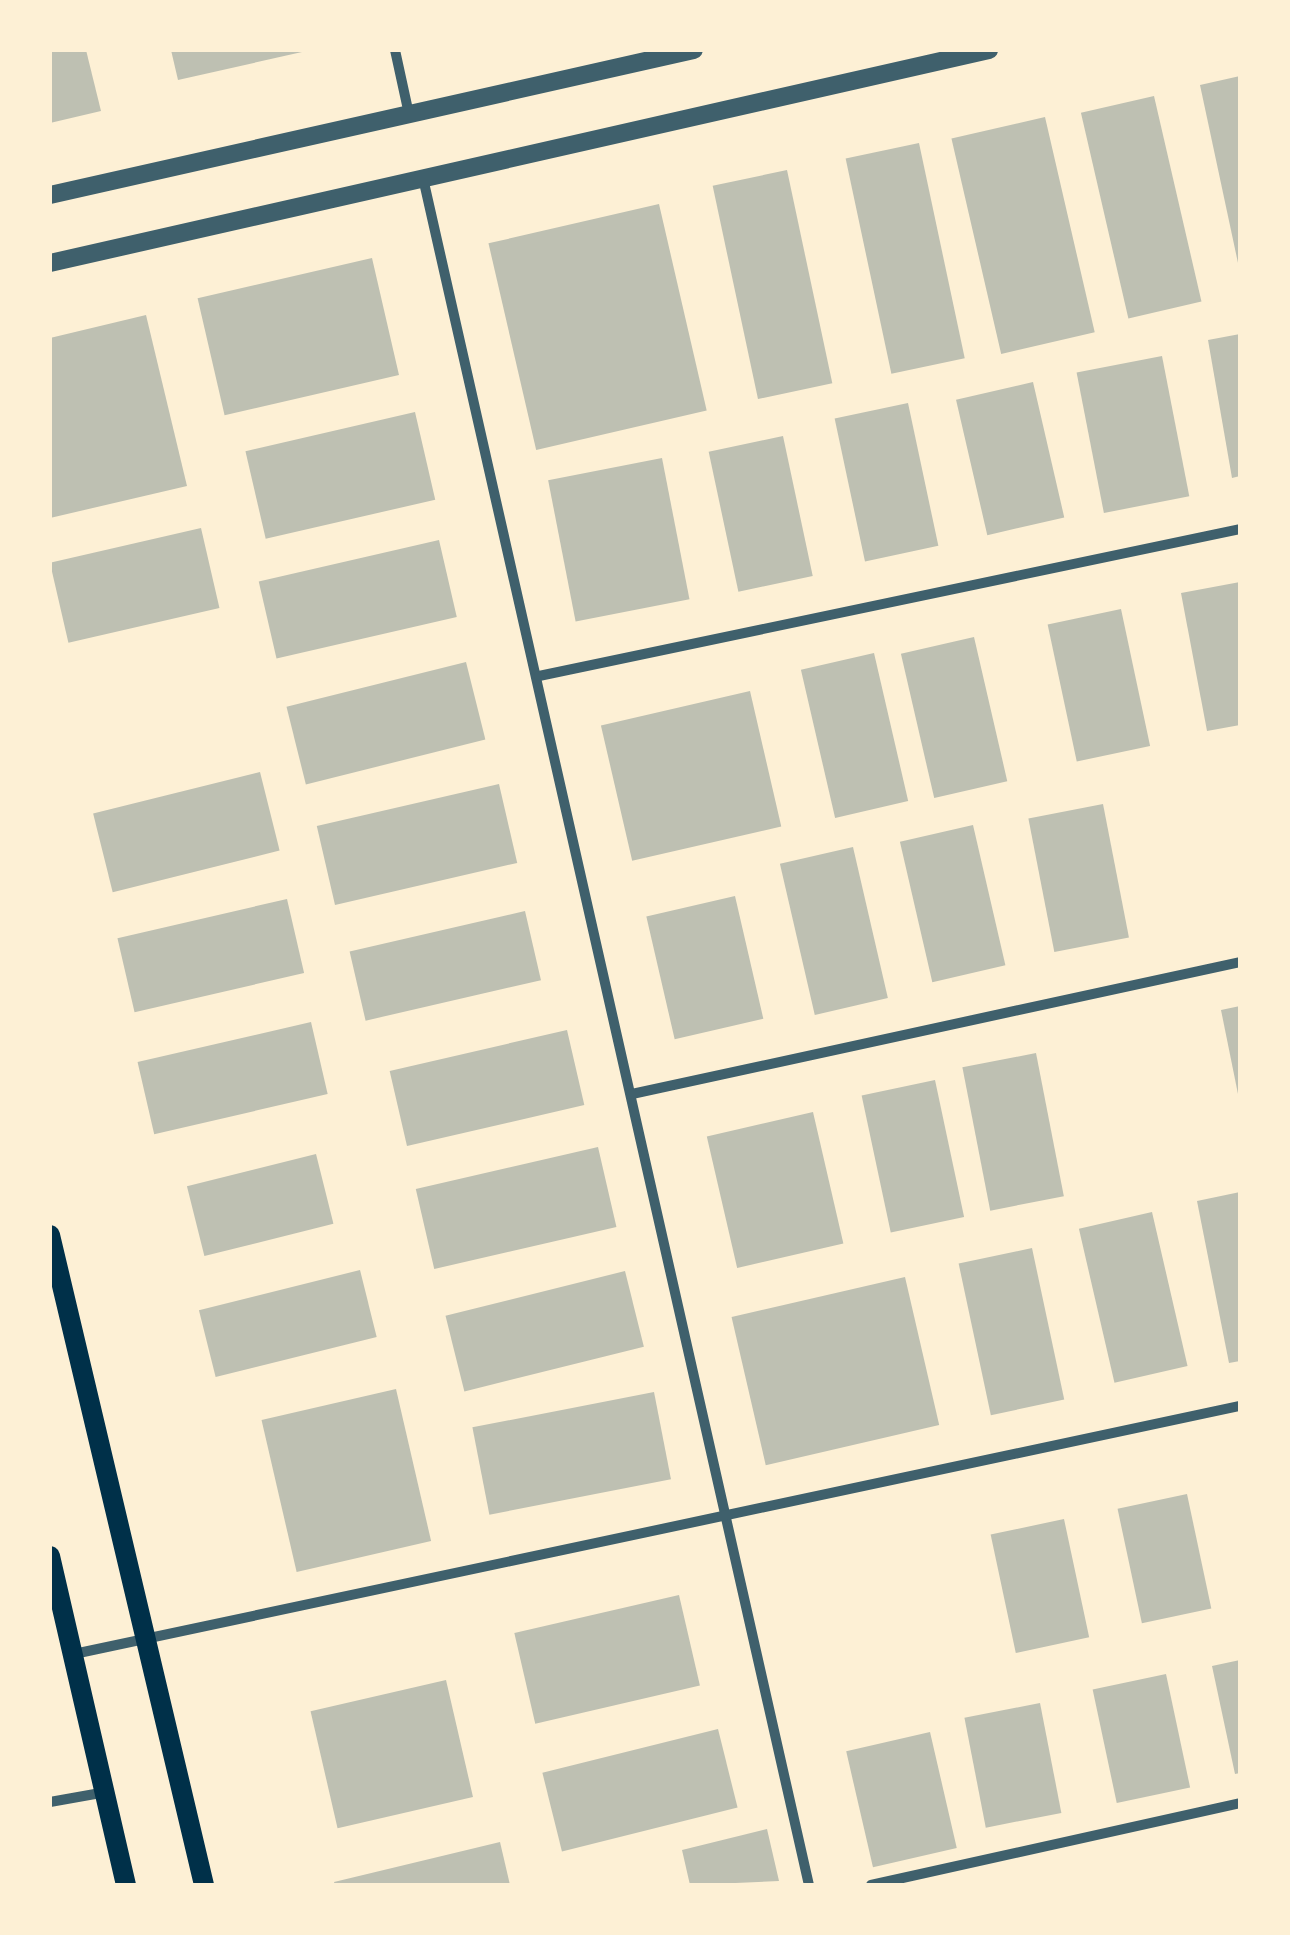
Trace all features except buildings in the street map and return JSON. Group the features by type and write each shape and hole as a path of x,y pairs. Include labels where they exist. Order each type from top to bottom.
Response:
{"main road":[{"path":"50,1235 204,1885"},
{"path":"50,1556 126,1885"}],"street":[{"path":"395,50 408,114"},
{"path":"50,195 694,50"},
{"path":"50,263 989,50"},
{"path":"423,178 539,676 724,1520 809,1885"},
{"path":"539,676 1240,529"},
{"path":"632,1094 1240,962"},
{"path":"74,1654 145,1636 724,1520 1240,1406"},
{"path":"50,1802 106,1792"},
{"path":"871,1885 1240,1803"}]}
